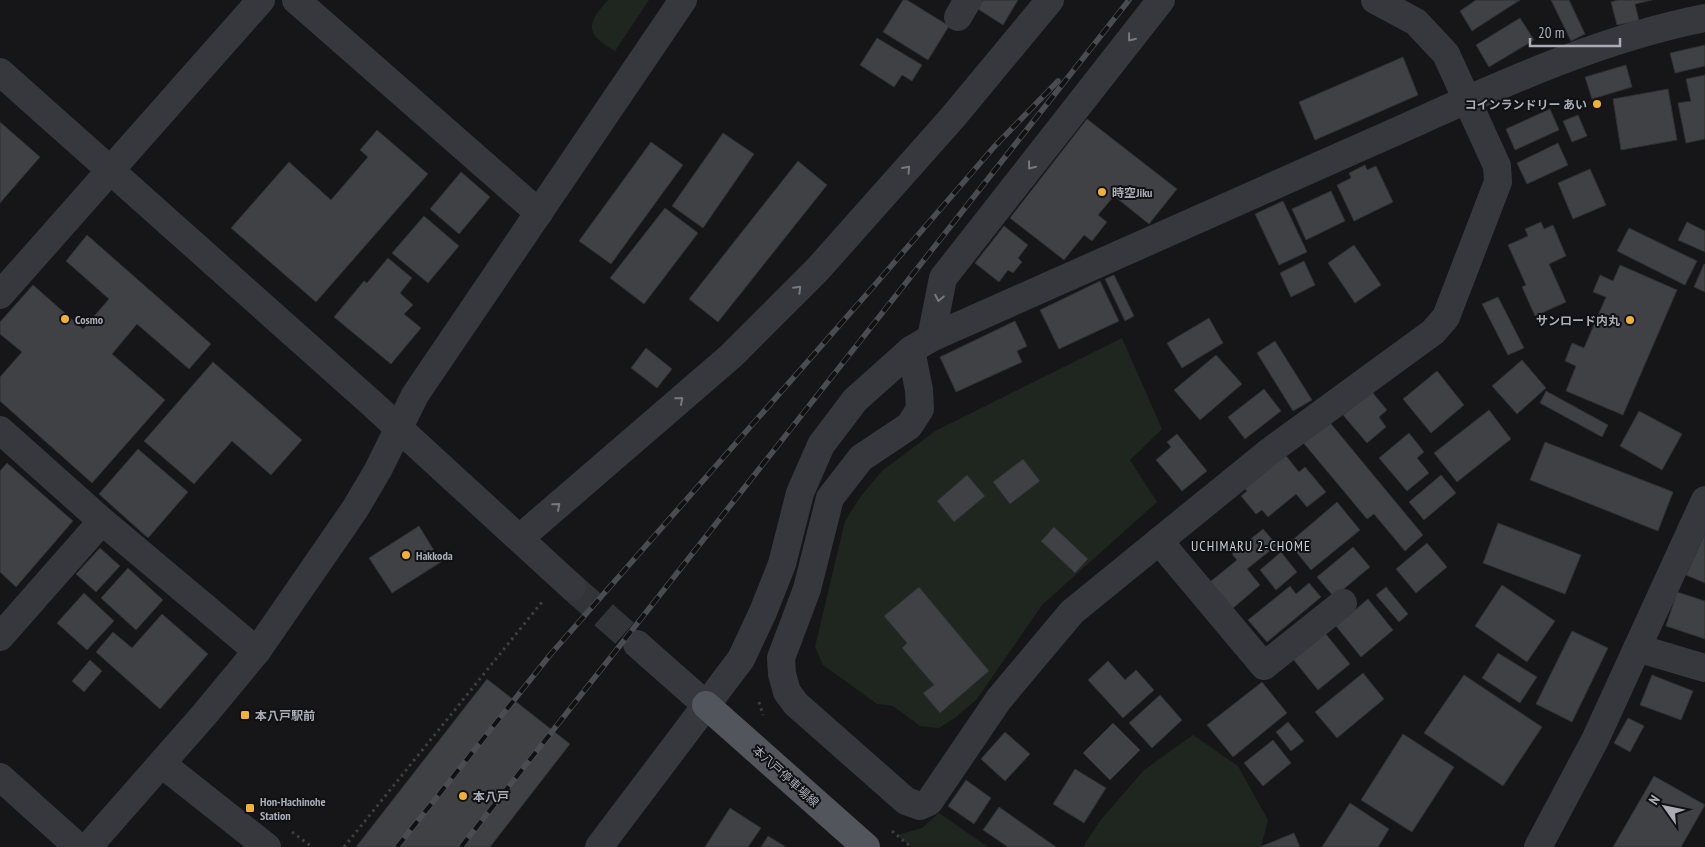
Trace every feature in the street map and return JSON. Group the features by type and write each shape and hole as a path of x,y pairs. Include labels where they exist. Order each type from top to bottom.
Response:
{"main road":[{"name":"本八戸停車場線","path":"706,705 866,847"}],"street":[{"path":"0,295 261,0"},
{"path":"296,0 538,214"},
{"path":"88,847 162,764 257,651 355,509 415,395 683,0"},
{"path":"520,538 731,356 818,269 953,117 1050,0"},
{"path":"1161,0 943,278 921,344 920,409 909,426 862,458 830,498 807,589 781,658 782,674 787,692 796,704 906,801 920,806 929,802 999,699 1072,612 1270,450 1433,332 1446,318 1498,182 1496,166 1446,54 1416,22 1375,0"},
{"path":"599,847 741,659 763,612 782,564 800,493 821,445 855,400 921,344 1467,100 1583,52 1659,27 1705,18"},
{"path":"0,72 399,427 572,587"},
{"path":"0,430 102,521 257,651"},
{"path":"1538,847 1595,740 1705,500"},
{"path":"0,636 102,521"},
{"path":"1159,541 1264,666 1343,602"},
{"path":"637,644 706,705"},
{"path":"1637,648 1705,668"},
{"path":"162,764 267,847"},
{"path":"0,777 78,847"}],"path":[{"path":"344,847 542,602"}],"shaded area":[{"path":"608,0 649,0 615,51 598,39 592,28 596,16"},
{"path":"1122,338 1162,429 1130,460 1157,502 1042,605 977,699 956,717 939,728 920,726 893,706 877,704 823,665 815,647 845,521 861,496 882,471 935,431"},
{"path":"1193,735 1238,766 1268,820 1261,847 1083,847 1099,822 1144,770"},
{"path":"939,813 988,847 911,847 897,835 922,828"}],"building":[{"path":"903,0 907,0 949,26 928,60 883,32"},
{"path":"983,0 1018,0 1003,25 978,9"},
{"path":"1476,0 1520,0 1472,31 1460,11"},
{"path":"1551,0 1569,0 1585,34 1571,41"},
{"path":"1618,0 1652,0 1635,4 1639,21 1617,25 1611,2"},
{"path":"1520,18 1534,40 1489,67 1476,45"},
{"path":"877,38 922,65 912,81 902,75 894,87 860,65"},
{"path":"1705,45 1705,66 1675,73 1670,53"},
{"path":"1403,57 1418,95 1315,140 1299,102"},
{"path":"1626,65 1632,87 1592,99 1585,77"},
{"path":"1705,75 1705,139 1686,143 1678,103 1691,101 1686,79"},
{"path":"1668,89 1677,140 1621,150 1613,99"},
{"path":"1550,109 1559,130 1515,150 1506,129"},
{"path":"1578,115 1587,136 1572,142 1563,121"},
{"name":"時空Jiku","path":"1087,119 1177,189 1149,224 1114,196 1098,215 1107,222 1092,241 1084,235 1064,260 1010,218"},
{"path":"0,122 40,157 0,203"},
{"path":"377,130 428,174 316,302 231,228 289,162 331,200 368,157 360,150"},
{"path":"723,133 754,154 703,228 672,206"},
{"path":"651,142 683,165 611,264 579,241"},
{"path":"1558,143 1568,165 1527,184 1517,163"},
{"path":"798,161 827,185 718,322 689,299"},
{"path":"1365,165 1367,170 1376,166 1393,202 1354,221 1337,185 1351,178 1349,173"},
{"path":"1590,169 1606,205 1573,219 1558,183"},
{"path":"461,172 490,197 459,234 430,209"},
{"path":"1331,191 1345,221 1306,240 1292,209"},
{"path":"1283,201 1307,252 1279,265 1255,214"},
{"path":"665,208 698,233 644,304 610,278"},
{"path":"424,216 459,246 428,283 392,253"},
{"path":"1541,222 1544,229 1553,225 1566,256 1549,264 1566,302 1535,316 1522,287 1526,285 1508,245 1528,236 1525,229"},
{"path":"1687,222 1705,231 1705,252 1678,240"},
{"path":"1004,226 1028,245 1018,258 1022,262 1013,273 1008,270 999,282 975,263"},
{"path":"1629,228 1697,261 1685,285 1617,251"},
{"path":"87,235 211,344 189,369 137,324 112,354 165,400 92,483 0,401 0,377 22,352 0,334 0,322 33,285 83,329 109,299 66,261"},
{"path":"1354,245 1381,285 1355,303 1328,263"},
{"path":"388,258 412,278 400,293 413,305 404,314 421,328 391,364 334,317 364,281 367,283"},
{"path":"1304,261 1315,285 1291,297 1280,273"},
{"name":"サンロード内丸","path":"1620,265 1677,290 1623,415 1566,391 1576,366 1565,361 1572,343 1584,348 1606,297 1593,292 1600,275 1613,281"},
{"path":"1705,265 1705,292 1694,287"},
{"path":"1114,275 1134,316 1125,321 1105,279"},
{"path":"1100,281 1119,321 1059,349 1040,310"},
{"path":"1498,297 1524,348 1508,355 1482,304"},
{"path":"1209,318 1223,343 1182,368 1167,343"},
{"path":"1015,321 1027,346 1017,351 1022,362 956,392 940,357"},
{"path":"1275,341 1312,400 1293,411 1257,353"},
{"path":"646,348 672,369 657,388 631,368"},
{"path":"1216,355 1242,384 1200,420 1174,390"},
{"path":"1522,360 1546,388 1517,414 1492,386"},
{"path":"213,362 302,440 271,475 232,441 194,484 144,441"},
{"path":"1437,371 1464,405 1431,433 1403,399"},
{"path":"1264,389 1281,411 1245,439 1228,417"},
{"path":"1546,391 1608,425 1602,437 1540,403"},
{"path":"1372,392 1387,410 1379,417 1386,427 1367,443 1343,415"},
{"path":"1489,410 1511,439 1457,482 1434,453"},
{"path":"1639,411 1682,434 1662,470 1620,446"},
{"path":"1327,419 1423,535 1405,551 1374,514 1367,519 1301,440"},
{"path":"1409,433 1424,452 1417,458 1429,473 1407,491 1379,458"},
{"path":"1177,434 1207,471 1182,491 1156,460 1171,447 1167,442"},
{"path":"1545,442 1673,492 1658,531 1530,480"},
{"path":"138,449 188,492 148,538 99,494"},
{"path":"1282,451 1299,472 1305,467 1326,492 1307,507 1296,494 1268,517 1262,510 1256,514 1241,496 1247,491 1241,485"},
{"path":"1023,459 1040,481 1010,504 993,482"},
{"path":"7,463 73,521 16,587 0,572 0,471"},
{"path":"967,475 985,496 954,522 937,501"},
{"path":"1441,475 1456,493 1424,520 1409,502"},
{"path":"1337,502 1360,530 1311,570 1289,543"},
{"path":"1498,523 1581,555 1565,594 1483,563"},
{"path":"419,526 441,562 392,593 369,558"},
{"path":"1054,527 1088,559 1075,573 1041,541"},
{"path":"1263,529 1277,545 1247,569 1260,585 1232,609 1210,582 1237,560 1232,554"},
{"path":"1705,533 1705,583 1686,575"},
{"path":"1427,543 1447,567 1416,593 1396,569"},
{"path":"1353,547 1370,567 1334,597 1317,577"},
{"path":"100,548 120,566 96,592 76,574"},
{"path":"1281,552 1297,572 1276,590 1260,570"},
{"path":"128,568 163,600 136,630 101,598"},
{"path":"1309,583 1321,597 1267,642 1248,620 1290,586 1296,594"},
{"path":"1502,585 1555,621 1527,662 1475,626"},
{"path":"919,587 989,671 940,713 923,693 934,685 902,648 907,643 884,616"},
{"path":"1386,587 1408,614 1399,622 1376,595"},
{"path":"1677,592 1705,601 1705,639 1666,626"},
{"path":"84,593 114,621 87,650 57,623"},
{"path":"1368,599 1393,630 1361,657 1336,626"},
{"path":"162,614 208,654 160,709 96,652 113,632 132,648"},
{"path":"1572,631 1608,648 1572,722 1536,704"},
{"path":"1325,633 1350,664 1318,690 1293,659"},
{"path":"1498,653 1537,677 1520,703 1482,678"},
{"path":"90,660 102,671 84,692 72,681"},
{"path":"1108,661 1125,680 1136,670 1154,690 1123,718 1088,680"},
{"path":"1363,673 1384,699 1337,738 1315,712"},
{"path":"1464,675 1542,727 1503,786 1424,733"},
{"path":"1652,675 1693,691 1681,720 1640,705"},
{"name":"本八戸","path":"487,679 570,744 490,847 356,847"},
{"path":"1262,682 1287,713 1233,757 1207,725"},
{"path":"1160,695 1182,720 1152,748 1129,723"},
{"path":"1628,718 1644,726 1630,752 1614,743"},
{"path":"1288,722 1304,741 1291,751 1276,732"},
{"path":"1113,723 1140,750 1110,780 1083,753"},
{"path":"1005,732 1030,754 1005,781 981,759"},
{"path":"1403,734 1454,767 1412,832 1361,800"},
{"path":"1273,740 1291,763 1263,786 1244,763"},
{"path":"1075,769 1106,788 1084,823 1053,804"},
{"path":"1654,776 1705,805 1681,847 1613,847"},
{"path":"966,780 991,798 974,824 948,806"},
{"path":"1350,803 1389,829 1378,847 1322,847"},
{"path":"999,807 1056,847 1008,847 983,830"},
{"path":"730,808 761,828 748,847 705,847"},
{"path":"1294,833 1300,847 1260,847"},
{"path":"768,836 786,847 761,847"}],"tunnel":[{"path":"572,587 637,644"}],"railway":[{"path":"461,847 1129,0"},
{"path":"397,847 550,655 994,147 1058,81"}],"place":[{"name":"コインランドリー あい","path":"1597,104"},
{"name":"時空Jiku","path":"1102,192"},
{"name":"Cosmo","path":"65,319"},
{"name":"サンロード内丸","path":"1630,320"},
{"name":"Hakkoda","path":"406,555"},
{"name":"本八戸駅前","path":"245,715"},
{"name":"本八戸","path":"463,796"},
{"name":"Hon-Hachinohe Station","path":"250,808"}],"district":[{"name":"UCHIMARU 2-CHOME","path":"1251,546"}]}
